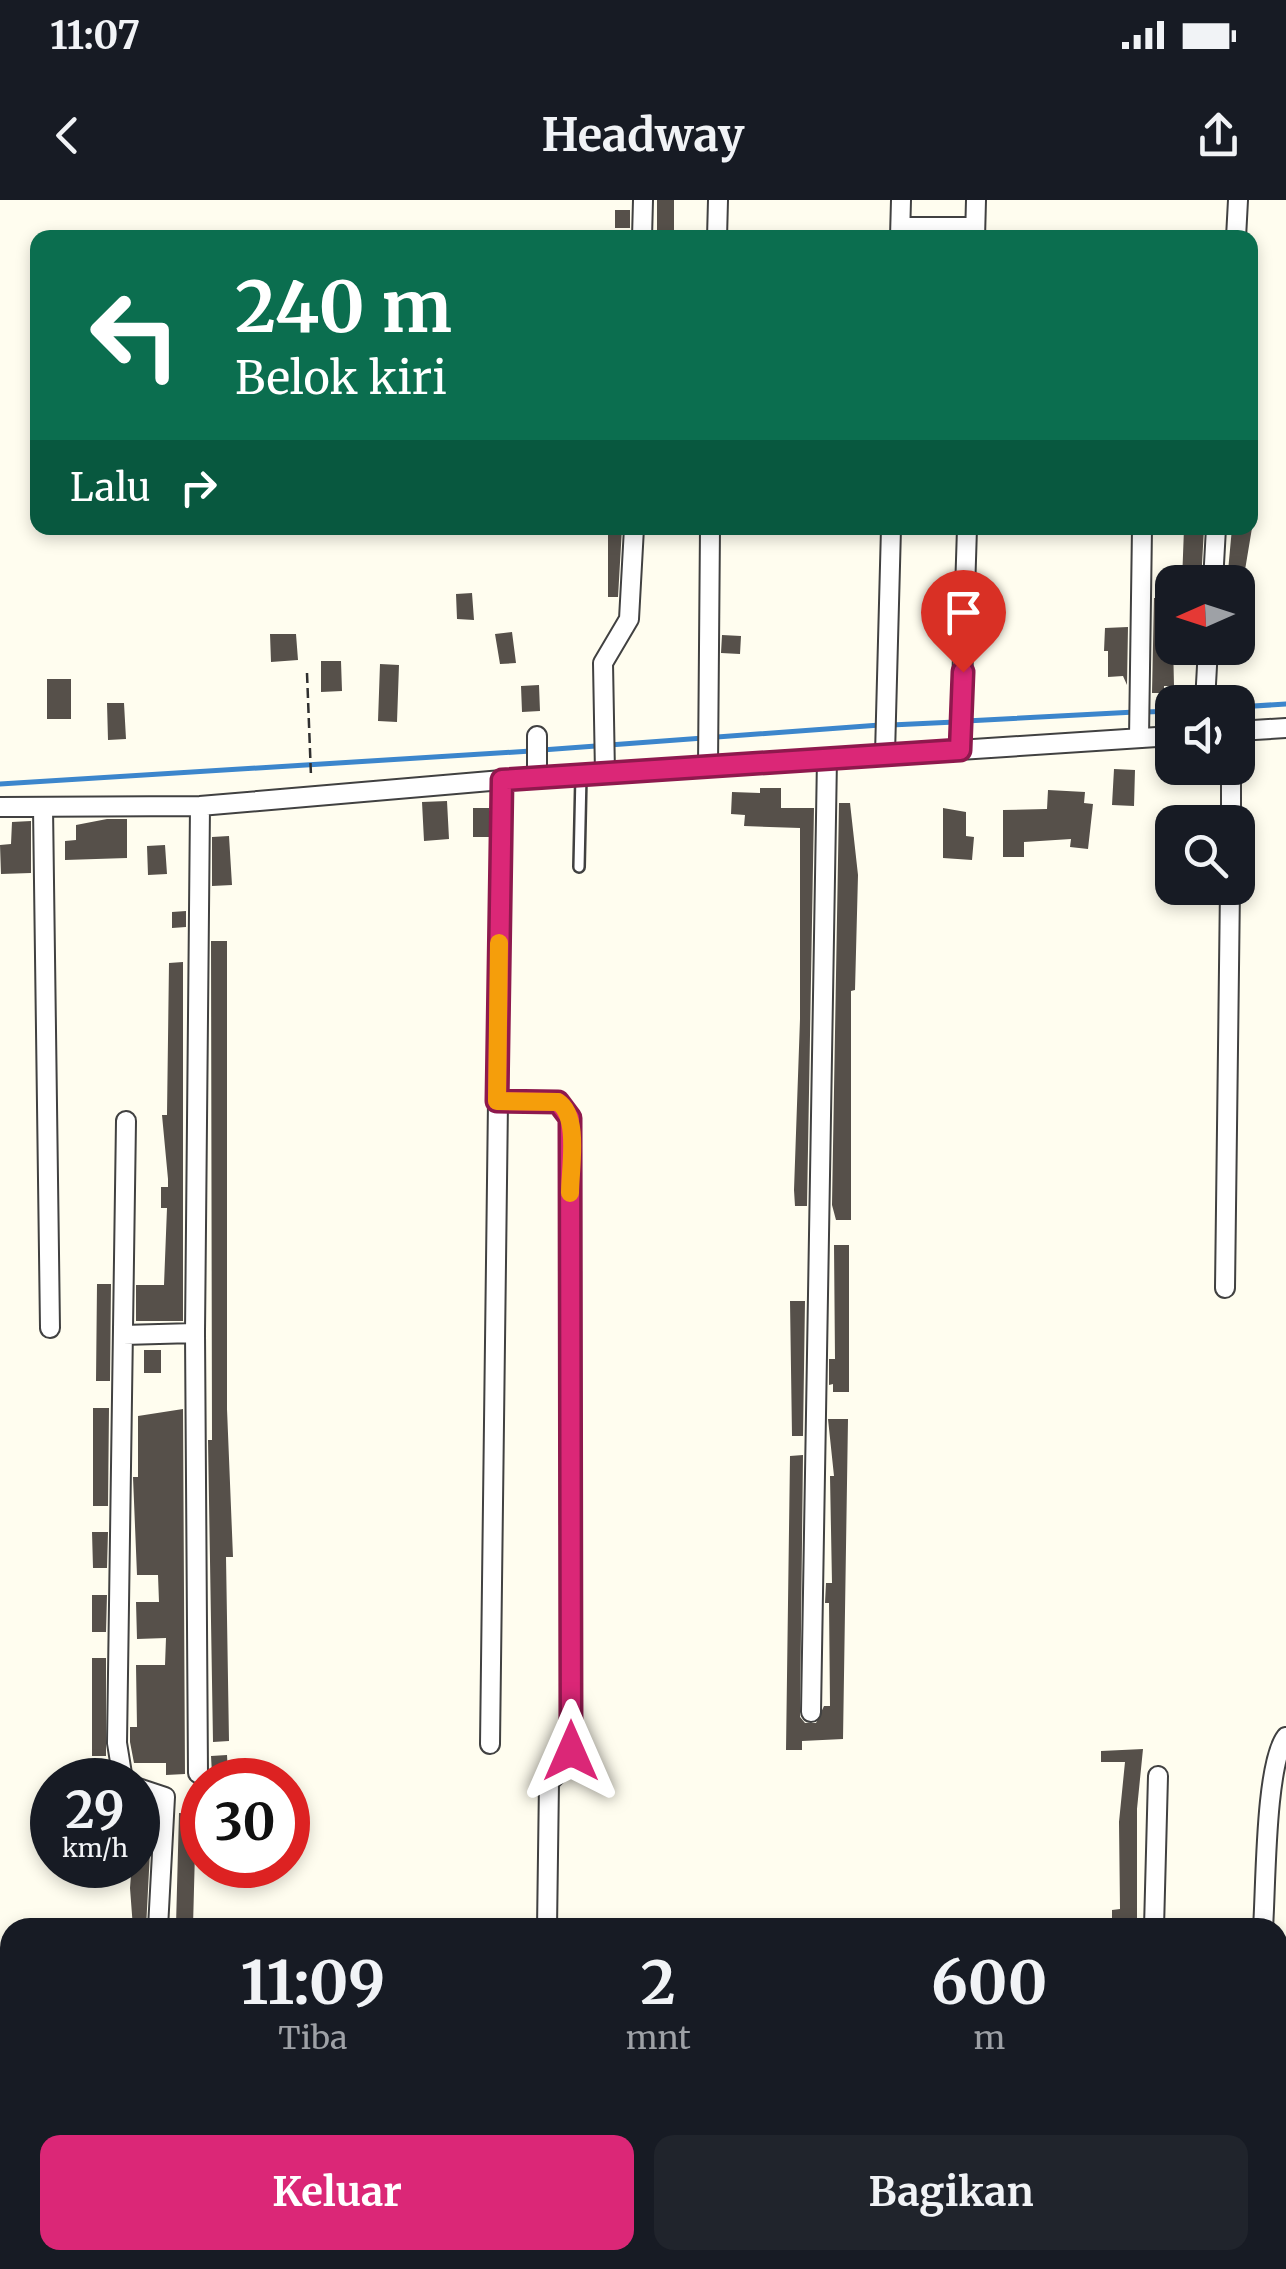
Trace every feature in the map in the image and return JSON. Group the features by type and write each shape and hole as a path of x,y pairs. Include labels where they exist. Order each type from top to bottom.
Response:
{"street":[{"path":"642,230 643,200"},
{"path":"717,230 718,200"},
{"path":"900,230 901,200"},
{"path":"975,230 976,200"},
{"path":"1236,230 1238,200"},
{"path":"605,766 604,663 627,625 632,606 634,535"},
{"path":"708,759 710,535"},
{"path":"885,746 891,535"},
{"path":"961,741 967,535"},
{"path":"1139,733 1142,535"},
{"path":"1214,565 1216,535"},
{"path":"1255,731 1286,728"},
{"path":"0,807 200,806 502,780 537,770 581,775 605,766 708,759 827,758 885,746 1155,734"},
{"path":"537,737 537,770"},
{"path":"811,1712 827,758"},
{"path":"490,1744 502,780"},
{"path":"198,1758 194,1334 200,806"},
{"path":"43,807 50,1328"},
{"path":"1226,1288 1230,905"},
{"path":"497,1101 558,1102 570,1118 571,1751 567,1764 549,1782 547,1918"},
{"path":"120,1758 126,1120"},
{"path":"123,1335 194,1334"},
{"path":"1265,1918 1273,1782 1278,1747 1286,1737"},
{"path":"1154,1918 1158,1776"},
{"path":"159,1918 165,1797 160,1795"}],"lane":[{"path":"579,868 581,775"}],"path":[{"path":"308,673 311,786"}],"building":[{"path":"657,200 674,200 674,230 657,230"},
{"path":"615,210 630,210 630,228 615,228"},
{"path":"608,535 622,535 618,597 608,597"},
{"path":"1184,535 1204,535 1202,565 1183,565"},
{"path":"1231,535 1251,535 1246,565 1229,565"},
{"path":"472,593 474,620 457,619 456,594"},
{"path":"1155,598 1155,665 1174,665 1174,685 1155,685 1152,693"},
{"path":"1128,627 1127,685 1123,676 1108,677 1108,651 1104,651 1105,628"},
{"path":"512,632 516,663 500,664 495,634"},
{"path":"270,634 296,634 298,660 271,662"},
{"path":"722,635 741,636 740,654 721,653"},
{"path":"321,661 341,661 342,691 321,692"},
{"path":"380,664 399,665 397,722 378,721"},
{"path":"47,679 71,679 71,719 47,719"},
{"path":"539,685 540,711 522,712 521,686"},
{"path":"107,703 124,703 126,739 108,740"},
{"path":"1114,769 1135,770 1134,806 1112,805"},
{"path":"760,788 781,788 781,808 814,808 807,1206 795,1206 794,1190 800,1019 800,828 744,826 745,815 731,814 732,792 760,793"},
{"path":"1048,790 1085,792 1084,803 1093,804 1088,849 1070,847 1071,839 1024,842 1024,857 1003,857 1003,810 1047,809"},
{"path":"447,801 449,839 424,841 422,802"},
{"path":"839,803 850,803 858,875 855,990 851,991 851,1220 836,1220 832,1205"},
{"path":"473,808 489,808 489,837 473,837"},
{"path":"943,808 966,812 966,836 974,837 972,860 943,858"},
{"path":"127,819 127,858 65,860 65,841 76,840 76,825"},
{"path":"31,821 31,873 1,874 0,845 11,844 12,822"},
{"path":"229,836 232,885 212,886 212,837"},
{"path":"165,845 167,874 148,875 147,846"},
{"path":"186,911 186,927 172,928 172,912"},
{"path":"211,941 227,941 227,1409 233,1557 226,1557 229,1741 213,1742 208,1440 212,1440"},
{"path":"183,962 183,1321 136,1321 136,1285 164,1285 167,1208 161,1208 161,1187 168,1187 168,1179 162,1115 167,1115 169,963"},
{"path":"834,1245 849,1245 849,1392 833,1392 833,1384 829,1385 829,1359 835,1359"},
{"path":"97,1284 111,1284 110,1381 96,1381"},
{"path":"790,1301 805,1301 803,1436 792,1436"},
{"path":"144,1350 161,1350 161,1373 144,1373"},
{"path":"93,1408 109,1408 108,1506 93,1506"},
{"path":"183,1409 185,1758 180,1758 180,1774 166,1775 166,1763 160,1763 160,1758 133,1758 130,1742 130,1727 137,1727 136,1665 165,1665 166,1638 137,1639 136,1602 159,1602 158,1575 137,1575 133,1477 138,1477 138,1416"},
{"path":"828,1419 848,1419 843,1739 802,1741 802,1750 786,1750 790,1456 803,1455 800,1717 805,1723 816,1723 824,1706 830,1706 829,1603 825,1603 826,1583 832,1583 830,1476 834,1476"},
{"path":"92,1532 108,1532 107,1568 93,1568"},
{"path":"92,1595 107,1595 106,1632 92,1632"},
{"path":"92,1658 106,1658 106,1756 92,1756"},
{"path":"1143,1749 1137,1809 1137,1918 1112,1918 1112,1910 1120,1909 1119,1822 1125,1762 1101,1762 1101,1751"},
{"path":"179,1813 180,1888 194,1888 193,1918 176,1918"},
{"path":"130,1888 148,1888 147,1918 132,1918"}],"waterway":[{"path":"1255,706 1286,704"},
{"path":"966,721 1135,712"},
{"path":"1146,712 1155,712"},
{"path":"891,725 955,722"},
{"path":"542,750 880,725"},
{"path":"0,784 531,751"}],"slow traffic":[{"path":"499,943 497,1101 558,1102 566,1107 570,1118 570,1193"}],"route":[{"path":"571,1751 570,1118 566,1107 558,1102 497,1101 502,780 960,750 963,672"}]}
